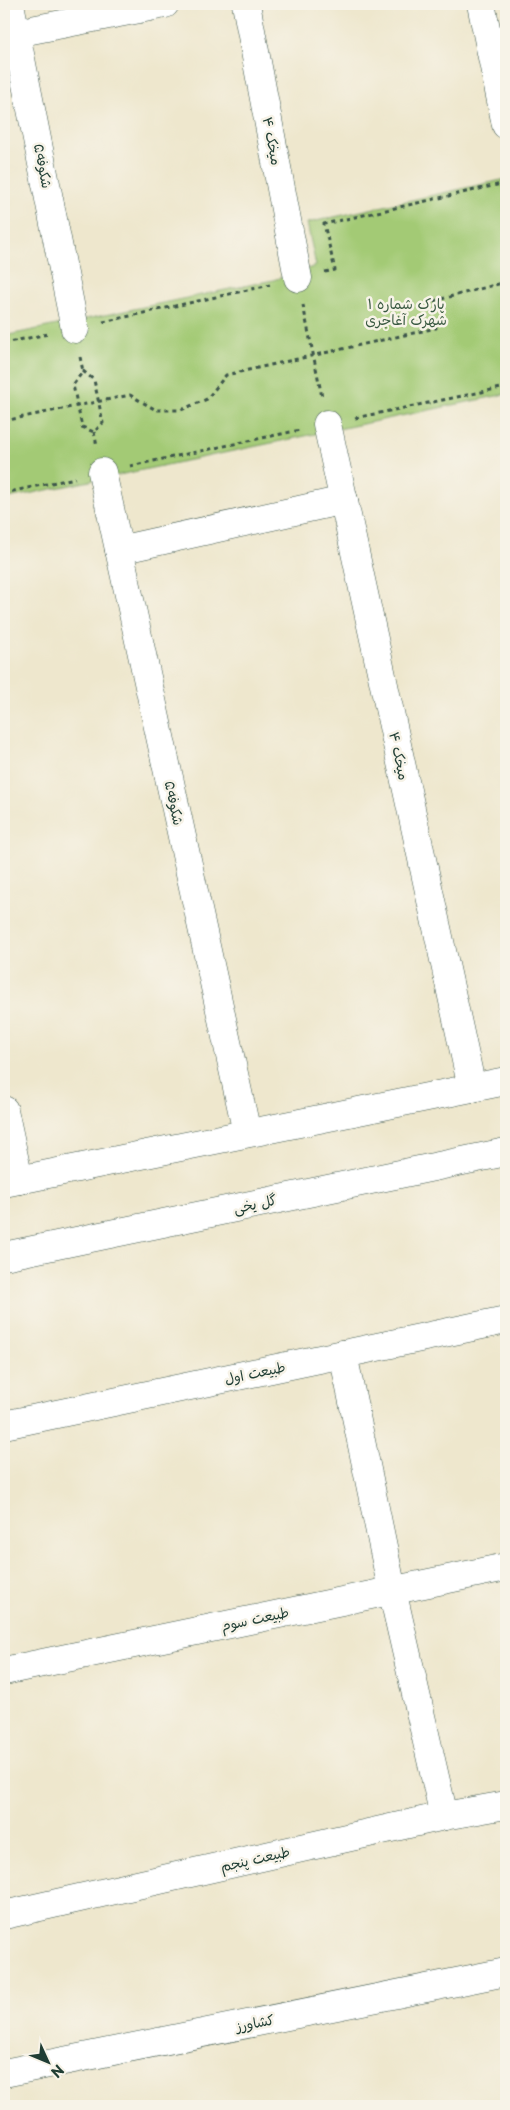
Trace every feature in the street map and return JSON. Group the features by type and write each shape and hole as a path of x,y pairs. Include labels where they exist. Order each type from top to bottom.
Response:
{"street":[{"name":"شکوفه۵","path":"10,4 75,329"},
{"path":"16,33 165,4"},
{"name":"میخک ۴","path":"246,4 298,278"},
{"path":"481,4 506,125"},
{"name":"میخک ۴","path":"327,424 472,1088"},
{"name":"شکوفه۵","path":"102,472 247,1133"},
{"path":"118,550 344,500"},
{"path":"4,1110 11,1182 506,1081"},
{"name":"گل یخی","path":"4,1256 506,1152"},
{"name":"طبیعت اول","path":"4,1425 506,1320"},
{"path":"343,1354 392,1590 444,1816"},
{"name":"طبیعت سوم","path":"4,1671 506,1567"},
{"name":"طبیعت پنجم","path":"4,1915 444,1816 506,1805"},
{"name":"کشاورز","path":"4,2074 506,1972"}],"path":[{"path":"4,343 75,329 335,270 324,224 506,183"},
{"path":"298,278 327,424"},
{"path":"4,421 130,395 156,410 181,410 207,399 226,375 436,328 430,302 506,282"},
{"path":"83,371 94,380 103,423 94,432 82,427 77,406 72,385 83,371"},
{"path":"4,493 506,387"}],"green space":[{"name":"پارک شماره ۱ شهرک آغاجری","path":"506,179 506,394 4,499 4,336 273,280 316,266 307,223"}]}
